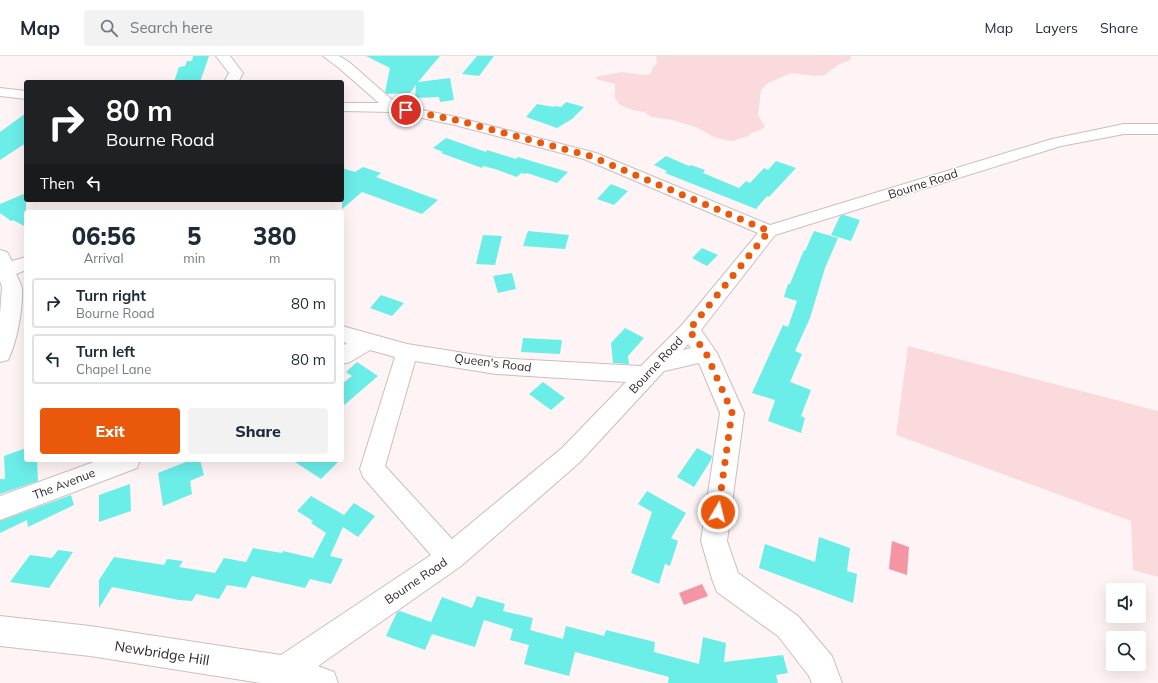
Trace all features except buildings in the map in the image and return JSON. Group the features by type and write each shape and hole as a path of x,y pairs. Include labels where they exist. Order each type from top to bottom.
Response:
{"street":[{"path":"223,56 236,74 232,80"},
{"path":"330,56 344,65 393,108"},
{"path":"0,92 24,95"},
{"path":"344,107 393,108 456,120 590,156 769,231"},
{"name":"Bourne Road","path":"284,671 451,557 571,455 689,330 769,231 876,200 984,164 1058,142 1124,129 1158,129"},
{"path":"0,354 10,317 12,287 3,263 24,264"},
{"path":"689,330 706,353 732,412 714,541 727,582 788,626 821,667 827,683"},
{"name":"Queen's Road","path":"344,335 407,352 496,366 652,369 706,353"},
{"path":"344,355 368,341"},
{"path":"407,352 372,469 451,557"},
{"name":"The Avenue","path":"0,508 123,462"},
{"name":"Newbridge Hill","path":"0,631 90,641 204,660 284,671 323,683"}],"shaded area":[{"path":"656,56 851,56 850,60 838,65 825,75 814,76 791,73 768,83 761,90 758,115 765,127 749,134 749,136 732,141 716,138 696,127 672,120 651,117 644,112 632,110 620,105 615,98 615,84 596,79 596,77 599,76 622,72 643,75 651,74 653,67 657,64"},
{"path":"908,346 1158,411 1158,577 1133,570 1131,521 896,435"},
{"path":"892,541 909,547 907,575 889,569"},
{"path":"702,584 708,596 684,605 679,593"}],"route":[{"path":"406,110 456,120 590,156 769,231 689,330 706,353 732,412 718,512"}]}
